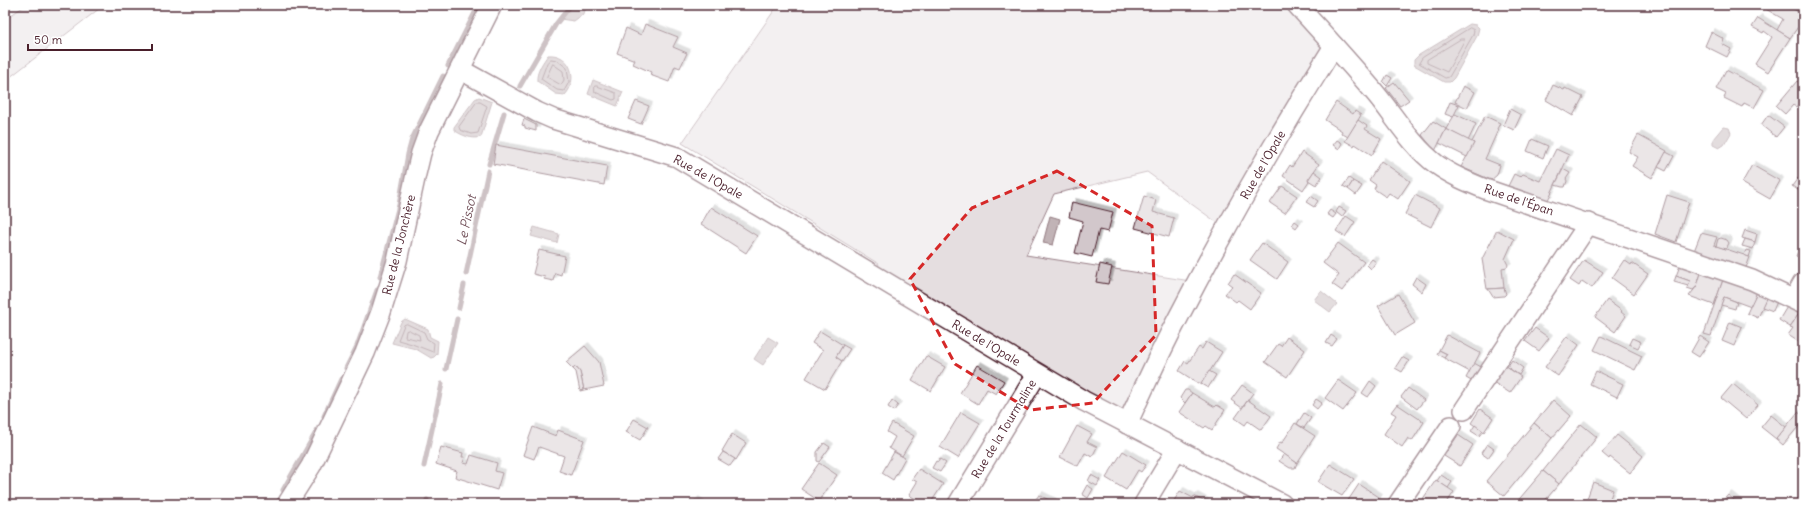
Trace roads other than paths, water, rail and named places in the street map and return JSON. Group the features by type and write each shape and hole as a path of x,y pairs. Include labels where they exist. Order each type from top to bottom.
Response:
{"street":[{"name":"Rue de la Jonchère","path":"287,504 311,466 365,353 392,281 421,153 429,131 461,70 492,5"},
{"name":"Rue de l'Épan","path":"1297,5 1371,88 1417,145 1437,164 1464,180 1485,189 1589,223 1701,264 1800,295"},
{"name":"Rue de l'Opale","path":"461,70 537,112 677,157 1037,374 1126,424 1176,321 1226,229 1272,147 1334,46"},
{"path":"1464,410 1589,223"},
{"name":"Rue de la Tourmaline","path":"958,504 1037,374"},
{"path":"1126,424 1282,504"},
{"path":"1398,504 1451,426"},
{"path":"1144,504 1177,449"}],"water":[{"path":"569,5 588,6 582,15 574,21 560,19"},
{"path":"1470,24 1476,25 1479,28 1477,36 1454,78 1450,82 1444,82 1414,65 1414,60 1419,55"},
{"path":"548,55 562,58 570,69 572,75 571,82 565,95 556,94 537,81 539,71"},
{"path":"593,80 623,92 617,106 588,94"},
{"path":"479,97 492,102 481,137 474,138 460,134 454,130 454,127 475,99"},
{"path":"1723,127 1729,128 1731,133 1724,145 1719,148 1713,145 1713,139"},
{"path":"1050,216 1060,219 1053,245 1043,243"},
{"path":"534,227 559,234 557,243 531,236"},
{"path":"1321,291 1337,304 1330,312 1314,300"},
{"path":"405,319 428,329 430,337 438,341 437,354 434,357 431,358 416,349 392,343 401,322"},
{"path":"768,337 778,343 763,365 754,359"}],"waterway":[{"path":"448,66 479,5"},
{"name":"Le Pissot","path":"520,86 556,24 571,5"},
{"path":"380,277 399,205 412,139 443,76"},
{"name":"Le Pissot","path":"489,164 504,113"},
{"name":"Le Pissot","path":"466,274 488,171"},
{"name":"Le Pissot","path":"459,308 464,285"},
{"path":"346,368 357,346 377,290"},
{"name":"Le Pissot","path":"446,369 457,319"},
{"path":"324,416 341,379"},
{"name":"Le Pissot","path":"424,466 442,384"},
{"path":"283,490 319,427"},
{"name":"Le Pissot","path":"426,504 427,500"}]}
